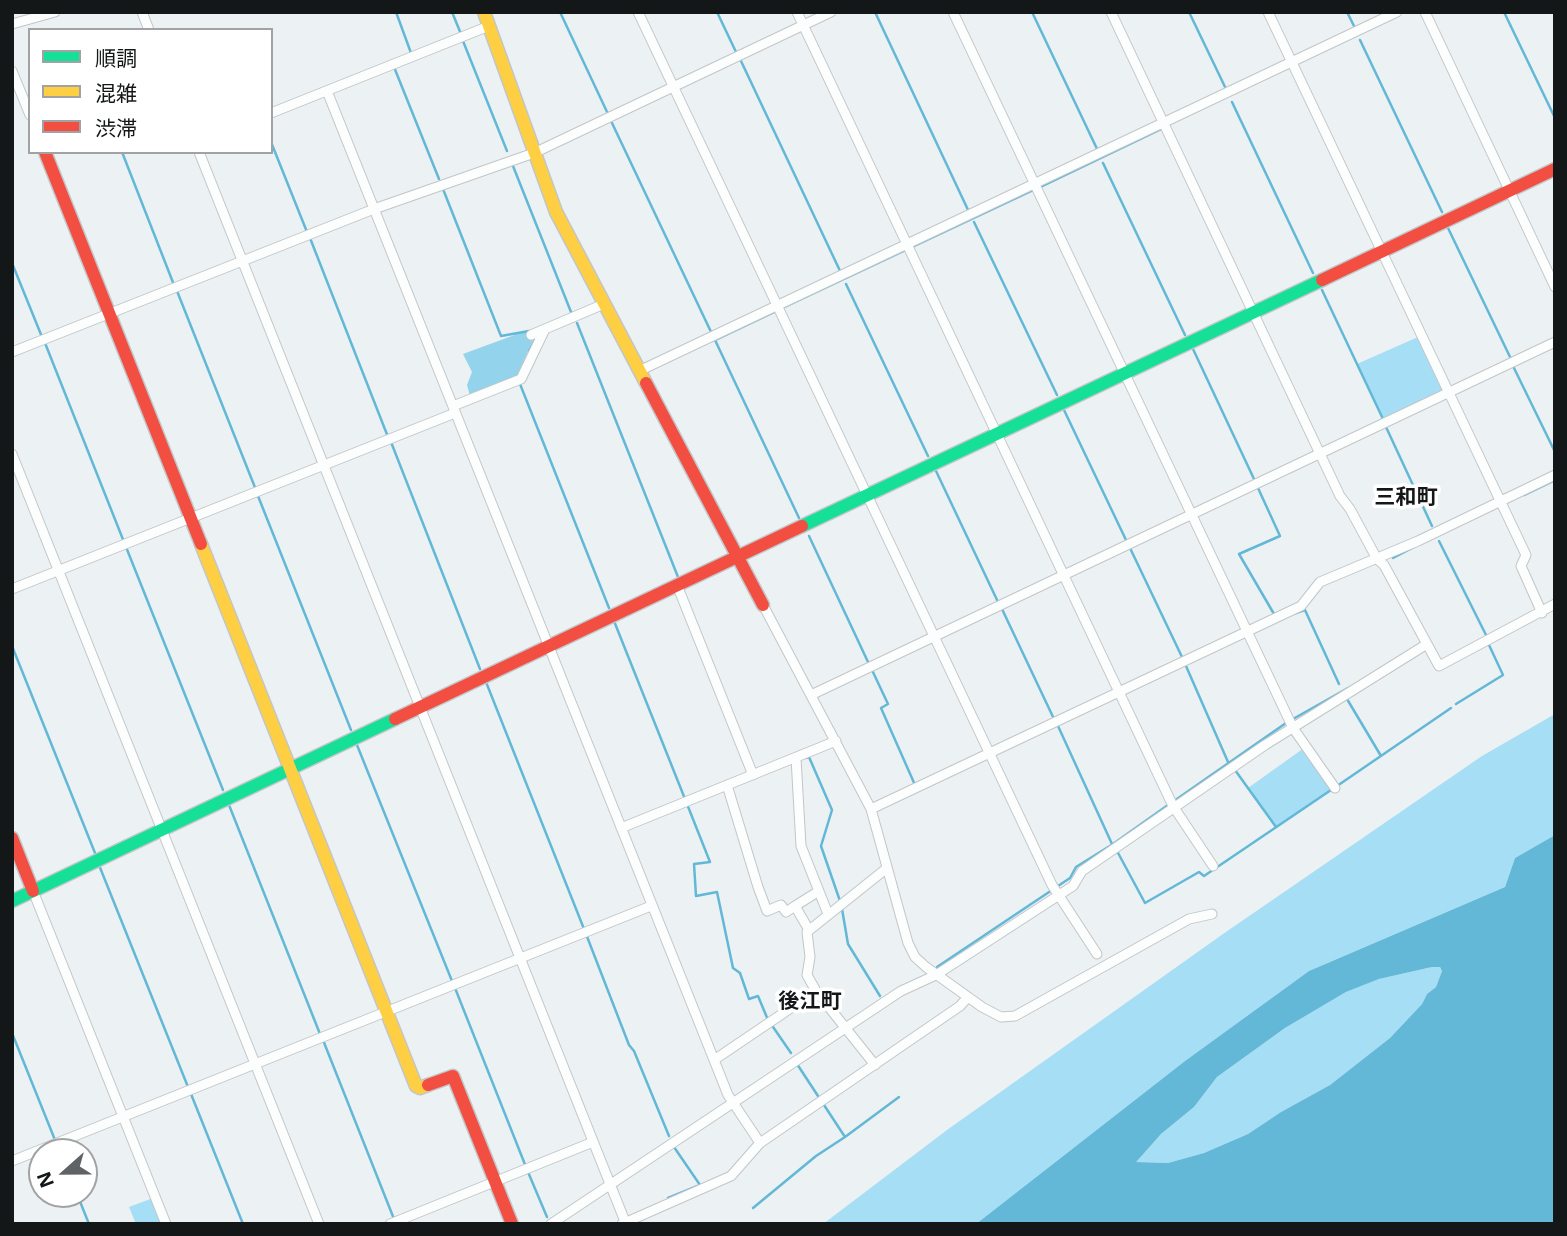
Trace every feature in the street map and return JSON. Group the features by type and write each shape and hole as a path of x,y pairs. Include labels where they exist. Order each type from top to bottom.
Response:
{"street":[{"path":"12,24 55,12"},
{"path":"484,12 556,212 871,809 908,943 915,957 936,975 1001,1017 1015,1016 1189,919 1212,914"},
{"path":"638,12 1056,891 1097,954"},
{"path":"797,12 1175,809 1213,866"},
{"path":"12,352 374,209 534,153 831,12"},
{"path":"953,12 1293,728 1335,789"},
{"path":"1111,12 1319,454 1340,496 1377,559 1384,565 1438,666 1555,604"},
{"path":"1268,12 1526,555 1521,566 1542,613"},
{"path":"639,371 908,248 1163,123 1293,65 1397,12"},
{"path":"1425,12 1555,287"},
{"path":"273,112 489,26"},
{"path":"12,71 28,110"},
{"path":"327,91 714,1060 733,1104 760,1143"},
{"path":"46,154 418,1088 453,1076 512,1224"},
{"path":"200,154 624,1223 731,1176 760,1143 960,1006 968,997"},
{"path":"12,901 1555,169"},
{"path":"531,335 604,304"},
{"path":"12,589 323,466 520,379 545,329"},
{"path":"811,695 1555,342"},
{"path":"12,454 318,1224"},
{"path":"871,809 1301,606 1321,582 1377,559 1555,475"},
{"path":"677,585 753,775"},
{"path":"551,1224 901,991 936,975 1056,891 1073,886 1082,871 1293,728 1427,644"},
{"path":"621,828 835,741"},
{"path":"796,758 801,846 828,914"},
{"path":"727,785 767,911 781,905 786,912 819,891"},
{"path":"12,838 166,1224"},
{"path":"874,1065 816,991 807,975 810,957 807,932 887,868"},
{"path":"12,1161 651,906"},
{"path":"795,906 809,930"},
{"path":"714,1060 816,991"},
{"path":"390,1224 593,1142"}],"shaded area":[{"path":"528,330 529,339 533,339 517,378 470,396 467,385 472,372 463,354"},
{"path":"1418,337 1443,391 1383,419 1357,364"},
{"path":"1555,714 1555,835 1515,858 1505,887 1309,971 1185,1061 976,1224 823,1224 947,1130 1223,934 1482,756"},
{"path":"1304,748 1331,790 1276,827 1248,788"},
{"path":"1555,835 1555,1224 976,1224 1185,1061 1309,971 1505,887 1515,858","holes":["1440,967 1442,971 1436,987 1427,994 1422,1004 1390,1038 1330,1085 1248,1134 1204,1153 1168,1163 1136,1162 1161,1134 1194,1107 1217,1077 1285,1028 1346,992 1379,979"]},
{"path":"1440,967 1442,971 1436,987 1427,994 1422,1004 1390,1038 1330,1085 1248,1134 1204,1153 1168,1163 1135,1162 1161,1134 1194,1107 1217,1077 1285,1028 1346,992 1379,979"},
{"path":"153,1198 162,1221 136,1224 129,1207"}],"waterway":[{"path":"396,12 411,53"},
{"path":"452,12 461,34"},
{"path":"560,12 608,114"},
{"path":"717,12 736,52"},
{"path":"875,12 969,212"},
{"path":"1032,12 1098,151"},
{"path":"1189,12 1226,89"},
{"path":"1347,12 1355,28"},
{"path":"1504,12 1555,118"},
{"path":"1360,40 1442,212"},
{"path":"463,41 507,151"},
{"path":"741,61 841,273"},
{"path":"394,67 439,179"},
{"path":"1232,102 1313,273"},
{"path":"612,123 712,334"},
{"path":"1040,187 1163,128"},
{"path":"273,147 307,232"},
{"path":"123,154 174,285"},
{"path":"1103,163 1185,335"},
{"path":"513,166 571,312"},
{"path":"443,189 501,336 529,331"},
{"path":"784,307 1033,190"},
{"path":"974,222 1057,395"},
{"path":"1448,228 1511,359"},
{"path":"310,238 388,437"},
{"path":"12,263 42,337"},
{"path":"846,284 928,456"},
{"path":"1322,290 1383,419"},
{"path":"177,291 256,490"},
{"path":"776,311 715,340 799,518"},
{"path":"577,323 678,577"},
{"path":"529,351 535,339"},
{"path":"45,343 124,542"},
{"path":"1193,349 1254,479"},
{"path":"1513,366 1555,452"},
{"path":"520,384 609,608"},
{"path":"1064,410 1126,540"},
{"path":"1386,427 1432,526"},
{"path":"391,442 480,669"},
{"path":"936,471 998,602"},
{"path":"1524,495 1555,480"},
{"path":"1258,488 1280,536 1239,554 1274,614"},
{"path":"258,496 351,730"},
{"path":"809,536 868,662"},
{"path":"1439,541 1487,637"},
{"path":"1393,558 1418,545"},
{"path":"126,547 223,790"},
{"path":"1130,548 1182,657"},
{"path":"1002,609 1054,719"},
{"path":"1293,614 1305,610 1339,684"},
{"path":"614,621 685,799"},
{"path":"1456,704 1503,675 1489,645"},
{"path":"12,646 95,853"},
{"path":"1186,666 1228,762"},
{"path":"872,670 888,704 881,708 915,785"},
{"path":"486,682 584,929"},
{"path":"1293,719 1348,688"},
{"path":"1347,699 1381,756"},
{"path":"1337,786 1451,708"},
{"path":"1174,801 1286,723"},
{"path":"1058,726 1112,844"},
{"path":"357,745 452,981"},
{"path":"805,758 809,757 832,810 821,846 840,901"},
{"path":"1235,770 1276,827"},
{"path":"1117,851 1145,903 1199,872 1204,876 1331,790"},
{"path":"687,804 710,862 694,864 696,896 717,892 733,968 740,973 749,999 758,996 768,1020"},
{"path":"229,805 320,1034"},
{"path":"937,967 1070,878 1076,867 1168,805"},
{"path":"99,865 188,1087"},
{"path":"842,909 848,944 880,996"},
{"path":"586,934 629,1045 634,1051 669,1136"},
{"path":"455,988 526,1167"},
{"path":"771,1024 791,1053"},
{"path":"12,1033 54,1138"},
{"path":"323,1040 394,1219"},
{"path":"797,1064 818,1096"},
{"path":"191,1094 243,1224"},
{"path":"824,1105 845,1137 899,1097"},
{"path":"753,1208 816,1156 845,1137"},
{"path":"668,1198 700,1185 674,1147"},
{"path":"528,1172 547,1217"},
{"path":"83,1208 89,1224"}],"traffic: fast":[{"path":"802,526 1322,280"},
{"path":"12,901 395,719"}],"traffic: slow":[{"path":"484,12 556,212 646,383"},
{"path":"201,544 416,1086 420,1088 428,1085"}],"traffic: jam":[{"path":"46,154 201,544"},
{"path":"1322,280 1555,169"},
{"path":"646,383 763,605"},
{"path":"395,719 802,526"},
{"path":"12,838 33,891"},
{"path":"428,1085 453,1076 512,1224"}],"district":[{"name":"三和町","path":"1406,498"},
{"name":"後江町","path":"810,1002"}]}
